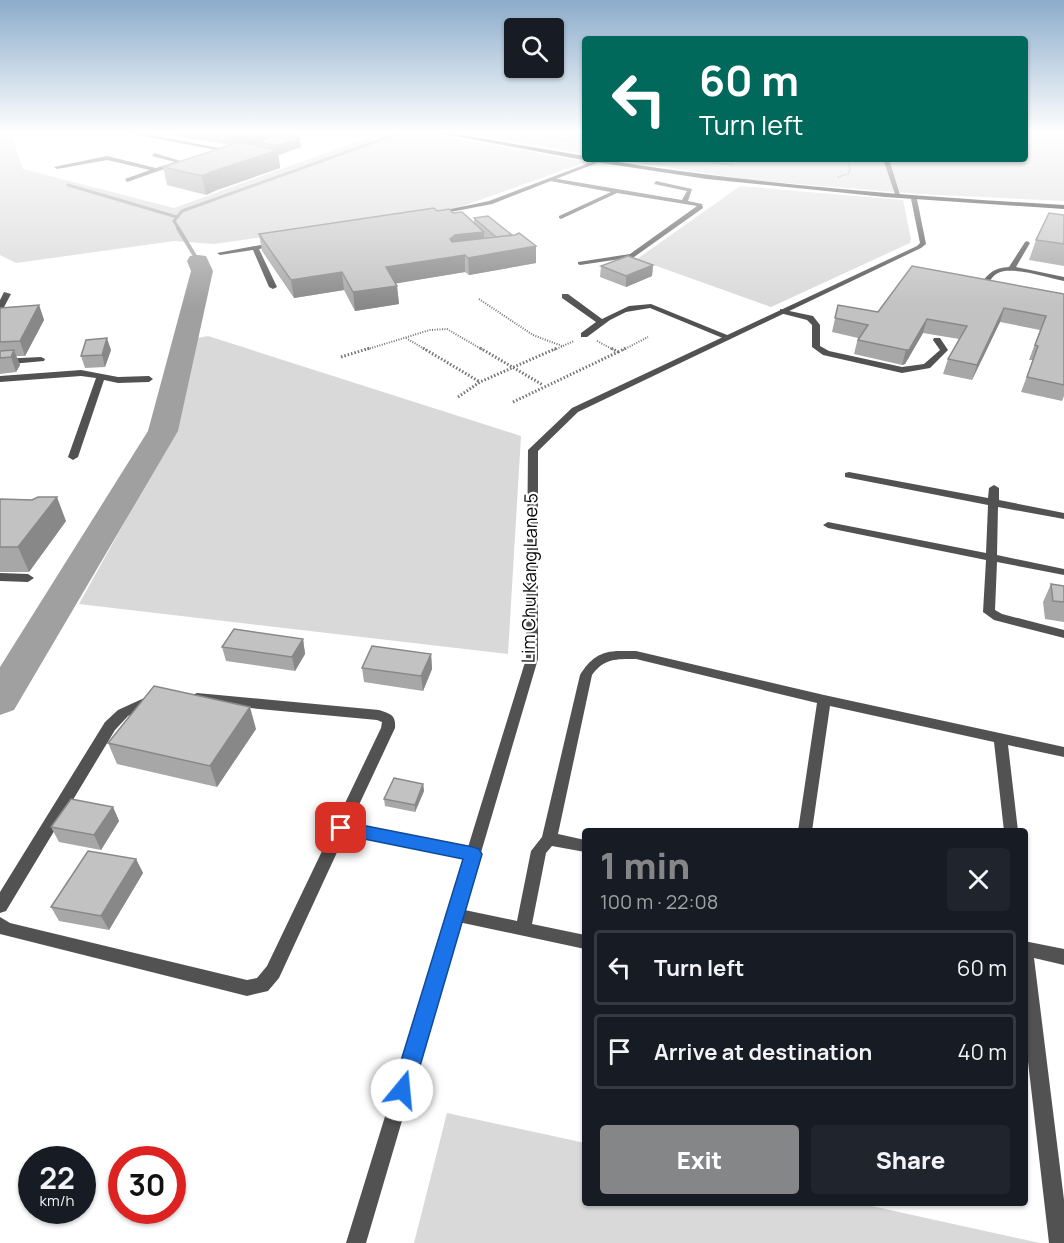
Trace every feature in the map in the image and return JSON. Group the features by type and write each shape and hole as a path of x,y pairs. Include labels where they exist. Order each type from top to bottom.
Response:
{"main road":[{"path":"835,191 914,199 1064,207"}],"street":[{"path":"429,214 490,203 522,191"},
{"path":"580,263 632,256 700,208 700,205 610,191"},
{"path":"684,202 689,191"},
{"path":"897,191 899,197"},
{"path":"561,217 615,192"},
{"name":"Lim Chu Kang Lane 5","path":"356,1243 532,658 533,450 575,410 783,310 919,248 923,244 914,199"},
{"path":"435,221 458,217 450,211"},
{"path":"220,253 289,242"},
{"path":"1011,269 1027,243"},
{"path":"255,248 273,287"},
{"path":"981,290 991,274 998,270 1011,269 1064,279"},
{"path":"0,307 7,294"},
{"path":"565,296 601,322"},
{"path":"584,335 601,322 626,308 637,305 651,306 728,337"},
{"path":"783,310 810,318 816,325 816,347 826,353 902,370 927,366 944,350 937,340"},
{"path":"0,363 41,359"},
{"path":"0,379 81,373 118,380 149,379"},
{"path":"73,457 101,376"},
{"path":"849,476 1064,516"},
{"path":"994,488 989,612 998,617 1064,634"},
{"path":"828,525 1064,572"},
{"path":"0,577 28,578"},
{"path":"523,929 539,851 549,839 586,675 593,663 606,654 636,656 1064,752"},
{"path":"0,924 6,929 247,988 262,985 273,972 388,728 389,720 379,714 181,696"},
{"path":"0,906 110,726 123,713 142,702 162,697"},
{"path":"805,828 824,700"},
{"path":"1000,738 1011,828"},
{"path":"341,828 473,854"},
{"path":"549,839 582,845"},
{"path":"455,915 582,941"},
{"path":"1028,949 1064,957"},
{"path":"1028,982 1059,1243"}],"path":[{"path":"479,299 534,335 562,347"},
{"path":"340,357 430,330 447,329 543,386"},
{"path":"458,397 480,382 562,347 584,335 618,352"},
{"path":"513,402 648,337"},
{"path":"405,338 480,382"}],"shaded area":[{"path":"0,191 108,191 174,208 221,191 505,191 449,211 214,244 174,241 16,263 0,255"},
{"path":"733,191 798,191 903,200 911,239 910,243 771,307 637,259"},
{"path":"883,191 1064,191 1064,201"},
{"path":"208,336 521,436 508,654 79,604 174,433 197,338"},
{"path":"447,1113 582,1142 582,1206 872,1206 1040,1243 414,1243"}],"building":[{"path":"434,208 437,211 449,209 453,213 462,212 484,232 455,235 450,239 452,242 519,233 536,246 468,258 465,255 386,267 397,286 353,292 342,272 291,280 259,234"},
{"path":"1049,213 1064,215 1064,244 1036,240"},
{"path":"488,216 512,235 496,237 474,218"},
{"path":"628,256 653,265 626,276 601,266"},
{"path":"912,266 1064,294 1064,385 1027,377 1038,346 1035,345 1046,316 1004,308 977,365 948,359 967,326 927,319 909,350 906,350 858,340 868,325 835,318 838,305 878,312"},
{"path":"39,305 20,341 0,342 0,308"},
{"path":"107,338 102,355 81,356 86,340"},
{"path":"14,350 11,357 0,358 0,351"},
{"path":"38,497 57,497 18,547 0,547 0,499 32,500"},
{"path":"1051,584 1064,586 1064,602 1053,601"},
{"path":"234,629 303,639 292,657 222,647"},
{"path":"372,646 431,654 421,676 362,668"},
{"path":"154,686 250,707 210,766 108,743"},
{"path":"394,778 423,784 415,805 384,799"},
{"path":"71,799 113,807 94,835 51,827"},
{"path":"88,851 136,859 101,916 51,907"}],"waterway":[{"path":"88,191 177,217"},
{"path":"179,229 174,221 182,211 238,191"},
{"path":"178,228 198,261"},
{"path":"0,700 163,431 202,271 198,261"}],"route":[{"path":"341,828 473,854 402,1090"}]}
